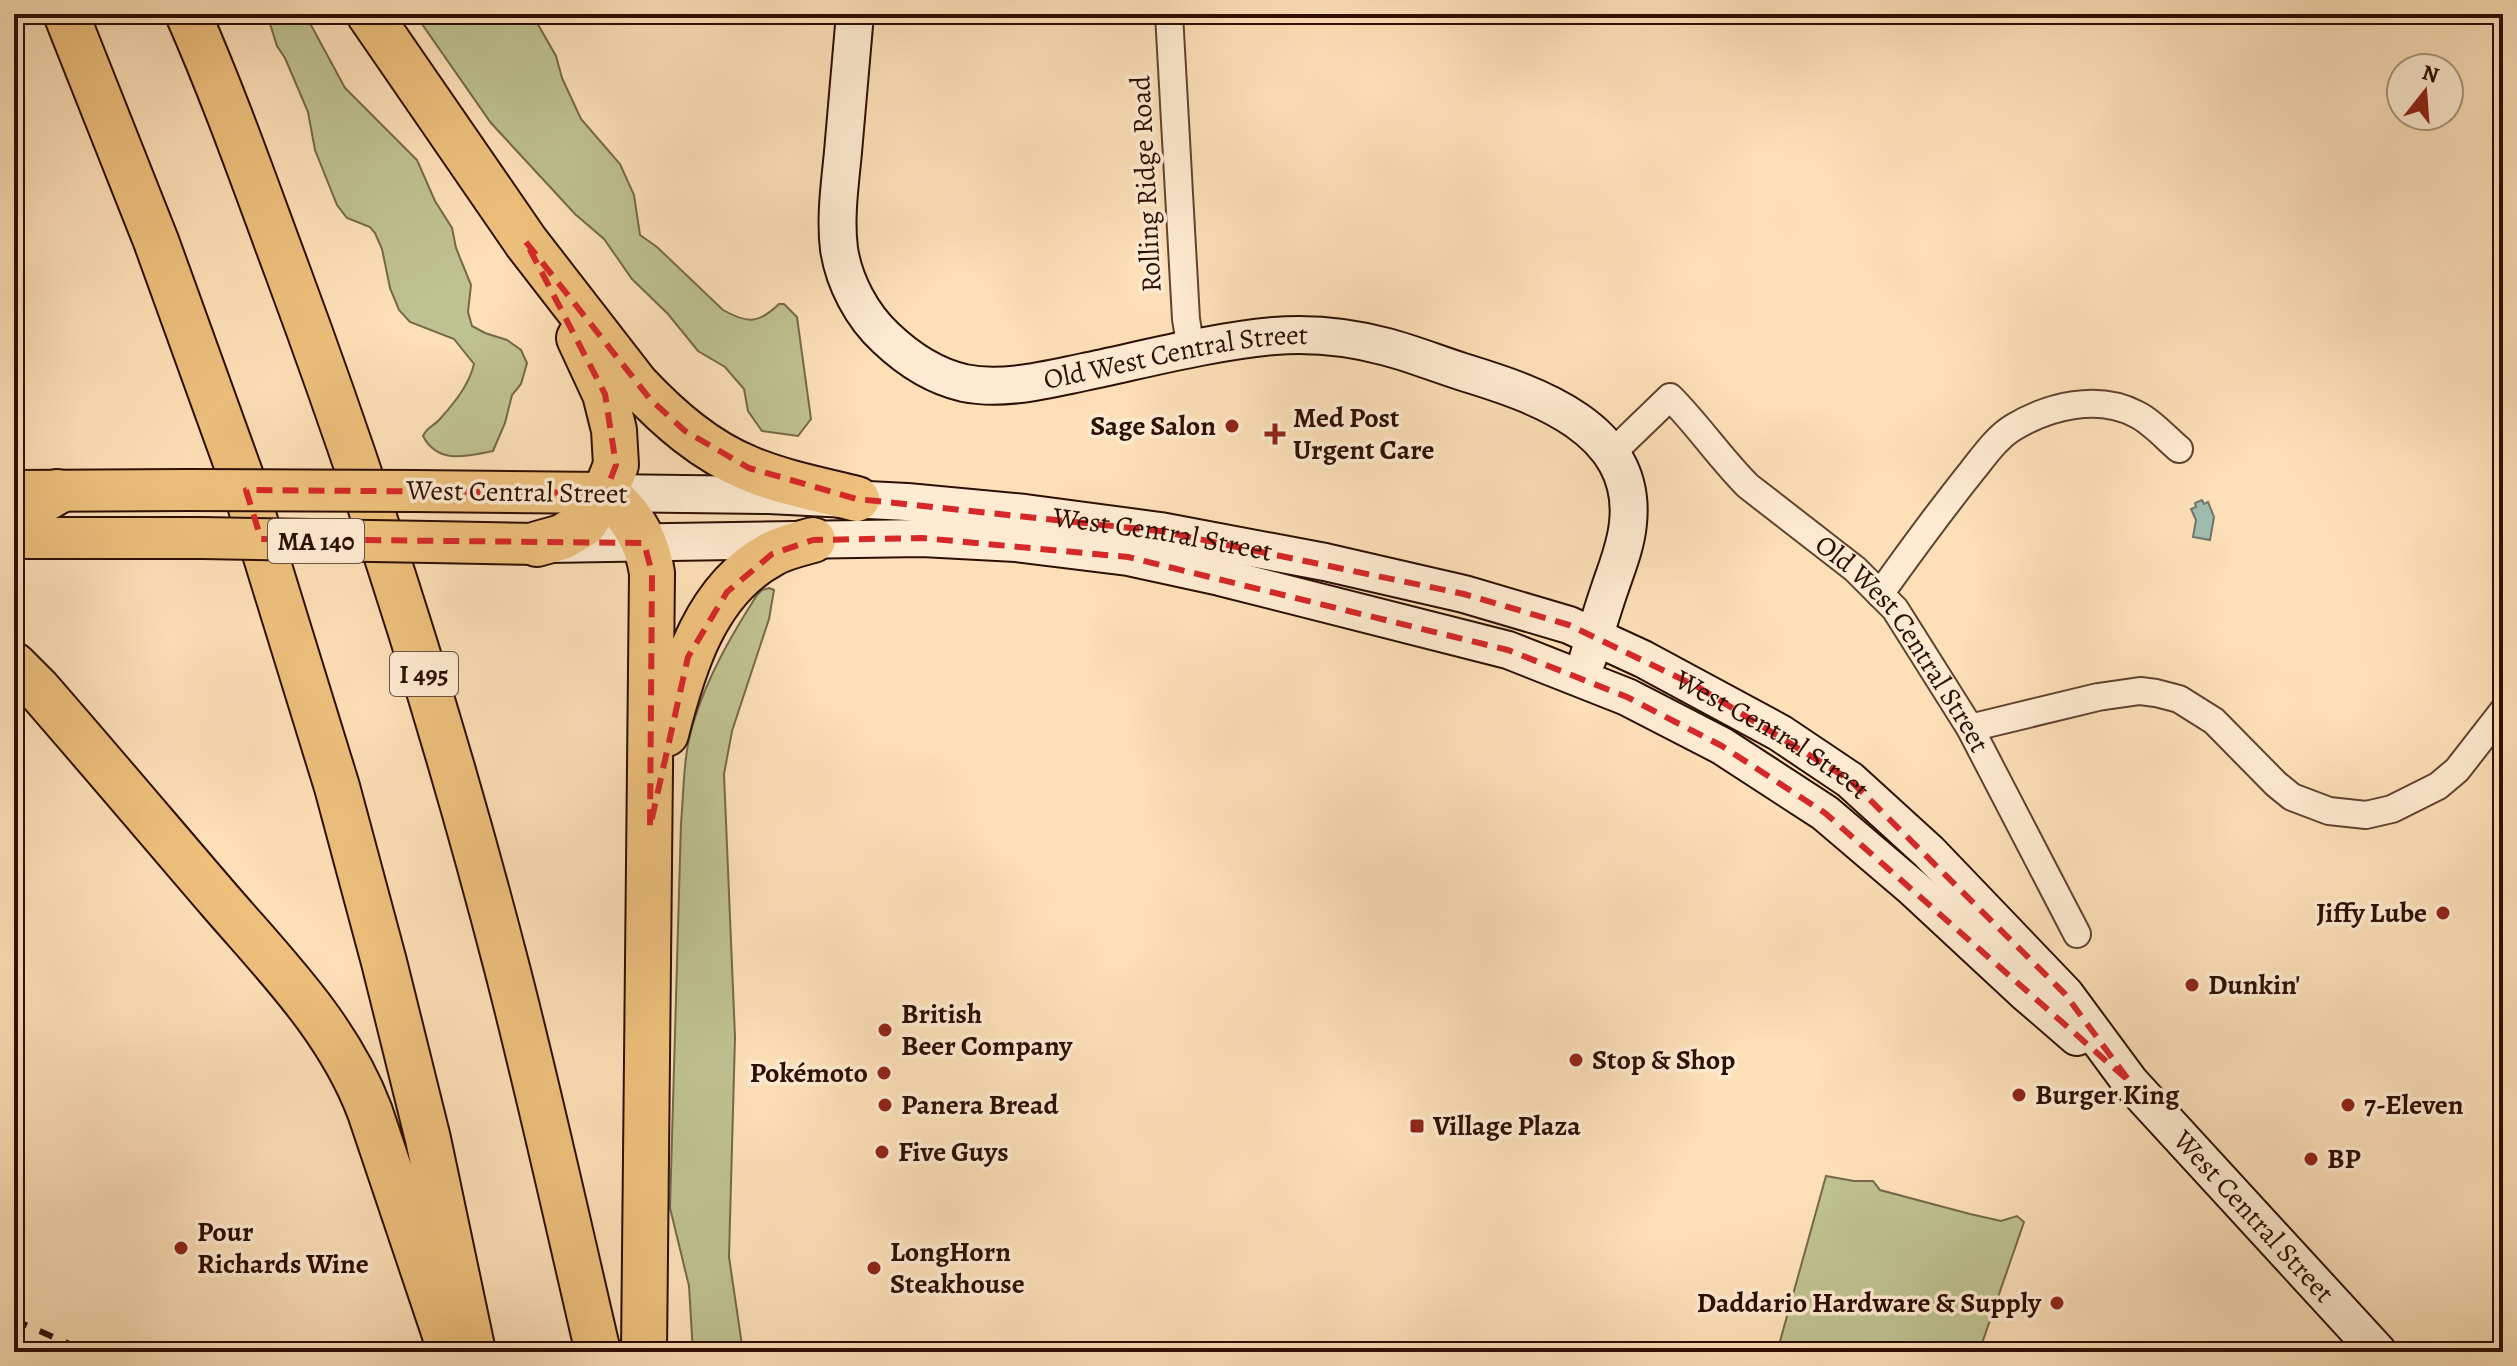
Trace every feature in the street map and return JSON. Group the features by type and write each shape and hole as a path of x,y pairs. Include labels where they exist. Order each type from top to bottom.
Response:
{"highway":[{"path":"66,14 151,226 243,482 337,787 428,1139 473,1352"},
{"name":"I 495","path":"188,14 216,76 310,333 398,588 506,966 598,1352"},
{"path":"369,14 526,242 636,384 685,431 749,468 857,499"},
{"path":"526,242 590,359 605,394 614,430 616,465 605,493 584,524 562,537 537,544"},
{"path":"14,521 19,514 57,492"},
{"path":"605,493 631,518 644,543 652,573 644,1352"},
{"path":"650,827 676,695 688,657 702,629 718,604 747,571 772,554 813,540"},
{"path":"14,628 26,677 295,988 338,1044 370,1112 451,1352"}],"main road":[{"name":"Old West Central Street","path":"855,14 840,188 843,269 858,302 874,326 916,362 966,383 1027,383 1275,336 1319,335 1363,341 1412,354 1538,398 1582,423 1611,454"},
{"path":"1582,679 1621,557 1628,523 1623,480 1611,454"},
{"name":"West Central Street","path":"14,491 605,493 857,499 1025,513 1160,531 1272,551 1464,594 1569,625 1725,702 1780,733 1850,780 1929,852 2065,994 2130,1082 2378,1352"},
{"name":"West Central Street","path":"14,538 537,544 965,539 1128,557 1220,577 1502,649 1627,697 1722,746 1825,813 2130,1082"}],"street":[{"name":"Rolling Ridge Road","path":"1169,14 1186,319 1191,350"},
{"name":"Old West Central Street","path":"1611,454 1670,397 1695,421 1748,486 1855,569 1880,594 1908,627 1970,728 2077,934"},
{"path":"1880,594 1936,515 1994,444 2012,428 2051,410 2089,403 2105,404 2137,414 2179,449"},
{"path":"1970,728 2098,697 2140,691 2156,693 2179,699 2214,721 2292,797 2329,811 2366,815 2392,809 2438,786 2457,770 2503,711"}],"highlighted area":[{"path":"526,242 650,399 685,431 749,468 857,499 1160,531 1464,594 1569,625 1698,687 1850,780 2065,994 2130,1082 1825,813 1722,746 1627,697 1508,650 1128,557 922,538 813,540 772,554 727,592 688,657 650,827 652,573 644,543 261,539 246,490 605,493 616,465 605,394"}],"green space":[{"path":"267,14 305,14 345,88 417,160 435,201 452,228 456,248 471,285 468,312 472,326 507,340 521,350 527,363 521,384 512,395 493,451 464,456 445,455 429,445 423,436 456,400 474,364 454,339 410,322 399,310 375,233 370,227 347,218 337,205 315,150 308,112 277,46"},
{"path":"415,14 532,14 556,56 562,78 581,119 620,164 634,195 640,235 732,315 752,320 784,304 797,317 811,419 798,436 762,431 748,411 744,389 725,367 698,351 668,314 632,279 604,239 575,214 491,123"},
{"path":"769,588 774,590 769,619 732,731 724,774 735,1037 729,1257 743,1352 693,1352 689,1286 670,1208 681,823 686,761 693,724 713,673 757,595"},
{"path":"1826,1176 1873,1181 1880,1190 2001,1221 2017,1216 2024,1222 1979,1352 1777,1352"}],"water":[{"path":"2202,500 2204,504 2208,502 2214,517 2210,540 2193,537 2196,520 2191,509"}],"railway":[{"path":"14,1320 88,1352"}],"place":[{"name":"Sage Salon","path":"1232,426"},
{"name":"Med Post Urgent Care","path":"1275,434"},
{"name":"Jiffy Lube","path":"2443,913"},
{"name":"Dunkin'","path":"2192,985"},
{"name":"British Beer Company","path":"885,1030"},
{"name":"Stop & Shop","path":"1576,1060"},
{"name":"Pokémoto","path":"884,1073"},
{"name":"Burger King","path":"2019,1095"},
{"name":"Panera Bread","path":"885,1105"},
{"name":"7-Eleven","path":"2348,1105"},
{"name":"Village Plaza","path":"1417,1126"},
{"name":"Five Guys","path":"882,1152"},
{"name":"BP","path":"2311,1159"},
{"name":"Pour Richards Wine","path":"181,1248"},
{"name":"LongHorn Steakhouse","path":"874,1268"},
{"name":"Daddario Hardware & Supply","path":"2057,1303"}]}
